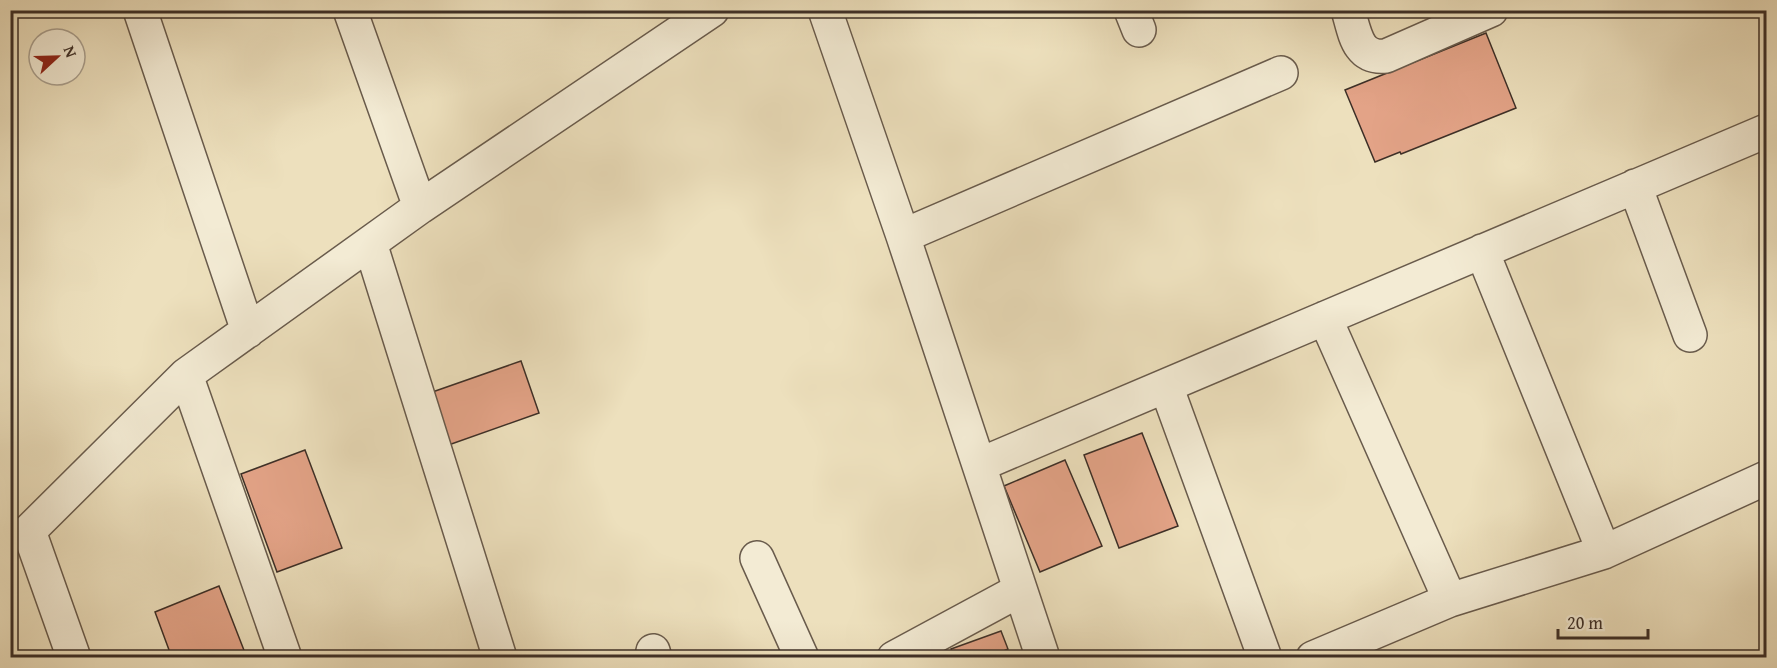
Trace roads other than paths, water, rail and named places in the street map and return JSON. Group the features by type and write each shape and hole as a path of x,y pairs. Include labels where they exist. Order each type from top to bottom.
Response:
{"street":[{"path":"140,10 248,331"},
{"path":"350,10 420,207"},
{"path":"74,657 29,531 186,375 420,207 712,10"},
{"path":"825,10 1043,657"},
{"path":"1348,10 1359,44 1367,54 1375,57 1386,56 1491,10"},
{"path":"903,236 1281,73"},
{"path":"979,465 1767,131"},
{"path":"1635,186 1690,335"},
{"path":"370,243 500,657"},
{"path":"1482,251 1604,552"},
{"path":"1325,318 1450,600"},
{"path":"186,375 285,657"},
{"path":"1166,386 1265,657"},
{"path":"1313,657 1450,600 1604,552 1767,478"},
{"path":"757,558 802,657"},
{"path":"894,657 1020,590"}]}
